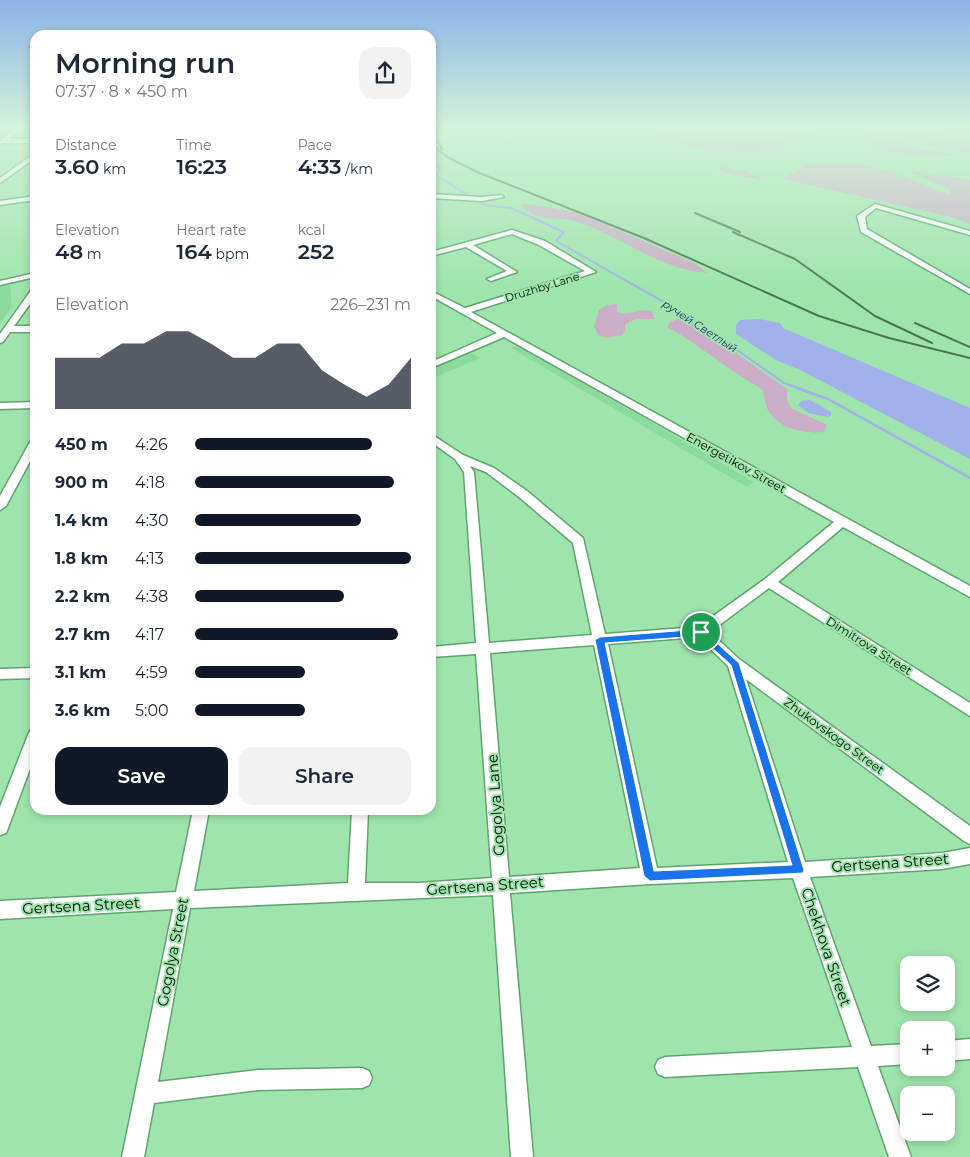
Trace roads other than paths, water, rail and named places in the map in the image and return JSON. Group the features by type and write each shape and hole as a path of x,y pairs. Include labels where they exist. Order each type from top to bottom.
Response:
{"street":[{"path":"436,196 470,199 501,197"},
{"path":"0,203 30,199"},
{"path":"970,233 875,206 861,216 864,230 970,292"},
{"name":"Druzhby Lane","path":"465,311 592,272 542,243 512,232 466,244"},
{"path":"436,253 466,244 513,272 491,279"},
{"path":"1,283 30,276"},
{"path":"1,283 18,283 30,290"},
{"name":"Energetikov Street","path":"436,296 970,592"},
{"path":"0,340 30,299"},
{"path":"8,329 30,329"},
{"path":"436,363 503,334"},
{"path":"0,406 30,405"},
{"path":"436,441 459,457 490,470 523,494 579,541 650,876"},
{"path":"0,506 30,451"},
{"name":"Gogolya Lane","path":"459,457 469,472 522,1157"},
{"path":"436,652 701,632 769,582 841,522"},
{"name":"Dimitrova Street","path":"769,582 970,710"},
{"name":"Zhukovskogo Street","path":"701,632 734,663 970,836"},
{"name":"Chekhova Street","path":"734,663 799,870 900,1157"},
{"path":"0,674 30,672"},
{"path":"0,828 30,748"},
{"name":"Gogolya Street","path":"133,1157 200,815"},
{"path":"356,891 360,815"},
{"name":"Gertsena Street","path":"0,910 356,891 419,891 650,876 799,870 942,861 970,856"},
{"path":"955,1050 970,1049"},
{"path":"666,1067 900,1055"},
{"path":"146,1094 258,1080 362,1078"}],"water":[{"path":"759,319 780,323 783,328 970,408 970,459 800,370 776,360 736,334 736,325 740,320"},
{"path":"810,400 831,412 831,415 828,417 808,413 798,405 801,401"}],"waterway":[{"name":"ручей Светлый","path":"446,181 484,205 511,208 564,232 556,241 692,318 784,383 801,389"},
{"name":"ручей Светлый","path":"797,388 828,399 970,478"}],"railway":[{"path":"500,181 644,238 819,316 889,338 970,358"},
{"path":"695,213 740,232"},
{"path":"733,232 795,259 875,316 932,343"},
{"path":"915,323 970,347"}]}
